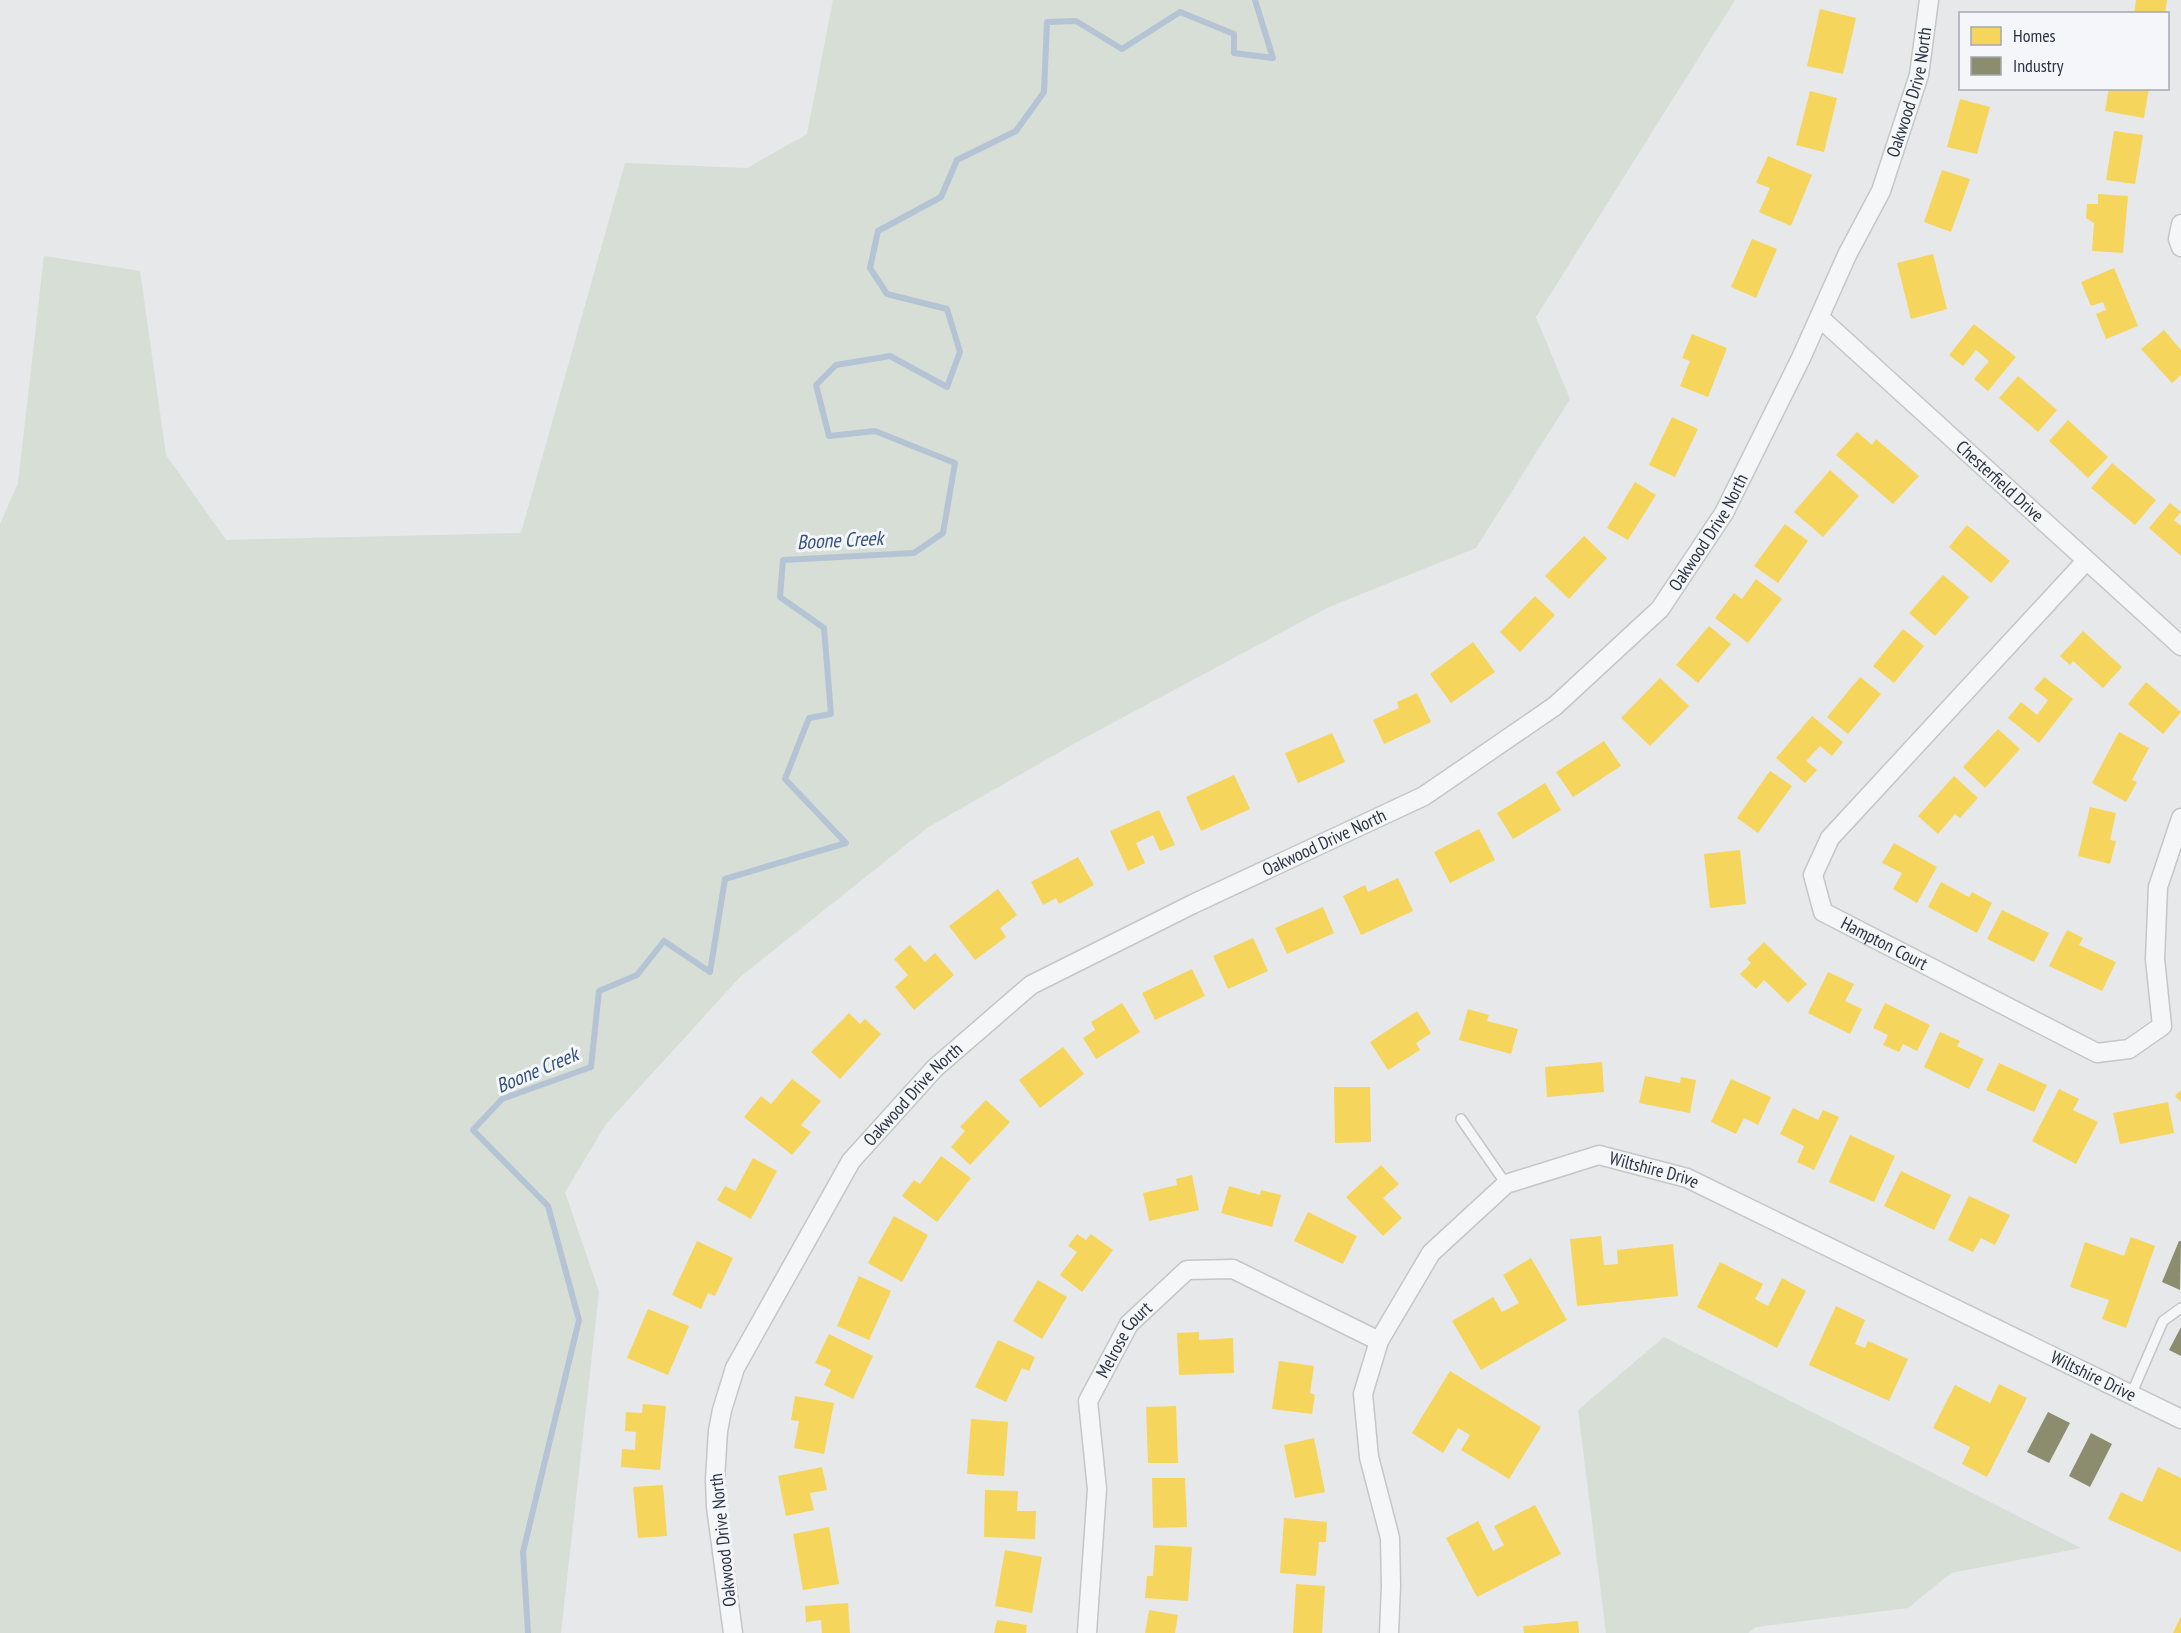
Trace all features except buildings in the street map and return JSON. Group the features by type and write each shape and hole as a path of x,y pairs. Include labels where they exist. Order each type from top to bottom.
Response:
{"street":[{"name":"Oakwood Drive North","path":"733,1633 715,1488 716,1454 722,1410 735,1368 851,1161 935,1068 1031,985 1193,904 1424,796 1555,706 1660,609 1724,513 1820,318 1847,255 1881,191 1918,75 1929,0"},
{"path":"2181,224 2178,239 2181,247"},
{"name":"Chesterfield Drive","path":"1820,318 2181,646"},
{"name":"Hampton Court","path":"2086,561 1830,838 1813,875 1823,912 2097,1053 2128,1049 2162,1026 2155,959 2158,887 2181,818"},
{"name":"Wiltshire Drive","path":"1389,1633 1390,1538 1369,1457 1363,1394 1379,1341 1431,1253 1506,1184 1599,1155 1687,1178 2181,1419"},
{"name":"Melrose Court","path":"1088,1633 1097,1489 1088,1401 1129,1324 1187,1270 1233,1269 1379,1341"}],"lane":[{"path":"1461,1119 1506,1184"},
{"path":"2130,1395 2163,1321 2181,1308"}],"shaded area":[{"path":"833,0 1735,0 1536,317 1570,399 1476,548 1329,607 1077,742 927,828 740,977 606,1124 565,1192 599,1292 561,1633 0,1633 0,524 18,483 44,256 140,271 166,455 226,540 521,533 625,163 747,168 807,134"},
{"path":"1664,1337 2081,1548 1951,1573 1908,1608 1756,1627 1748,1633 1606,1633 1578,1410"}],"waterway":[{"name":"Boone Creek","path":"528,1633 523,1552 579,1320 548,1206 473,1130 502,1099 591,1067 599,991 637,975 664,941 710,972 725,879 846,843 785,779 809,718 831,714 824,628 780,597 783,560 914,553 943,533 955,463 875,431 829,436 816,385 836,365 890,356 947,387 960,352 947,309 887,294 870,268 878,231 941,197 957,160 1016,131 1044,92 1047,22 1076,21 1122,49 1180,12 1234,34 1234,53 1273,58 1255,0"}]}
